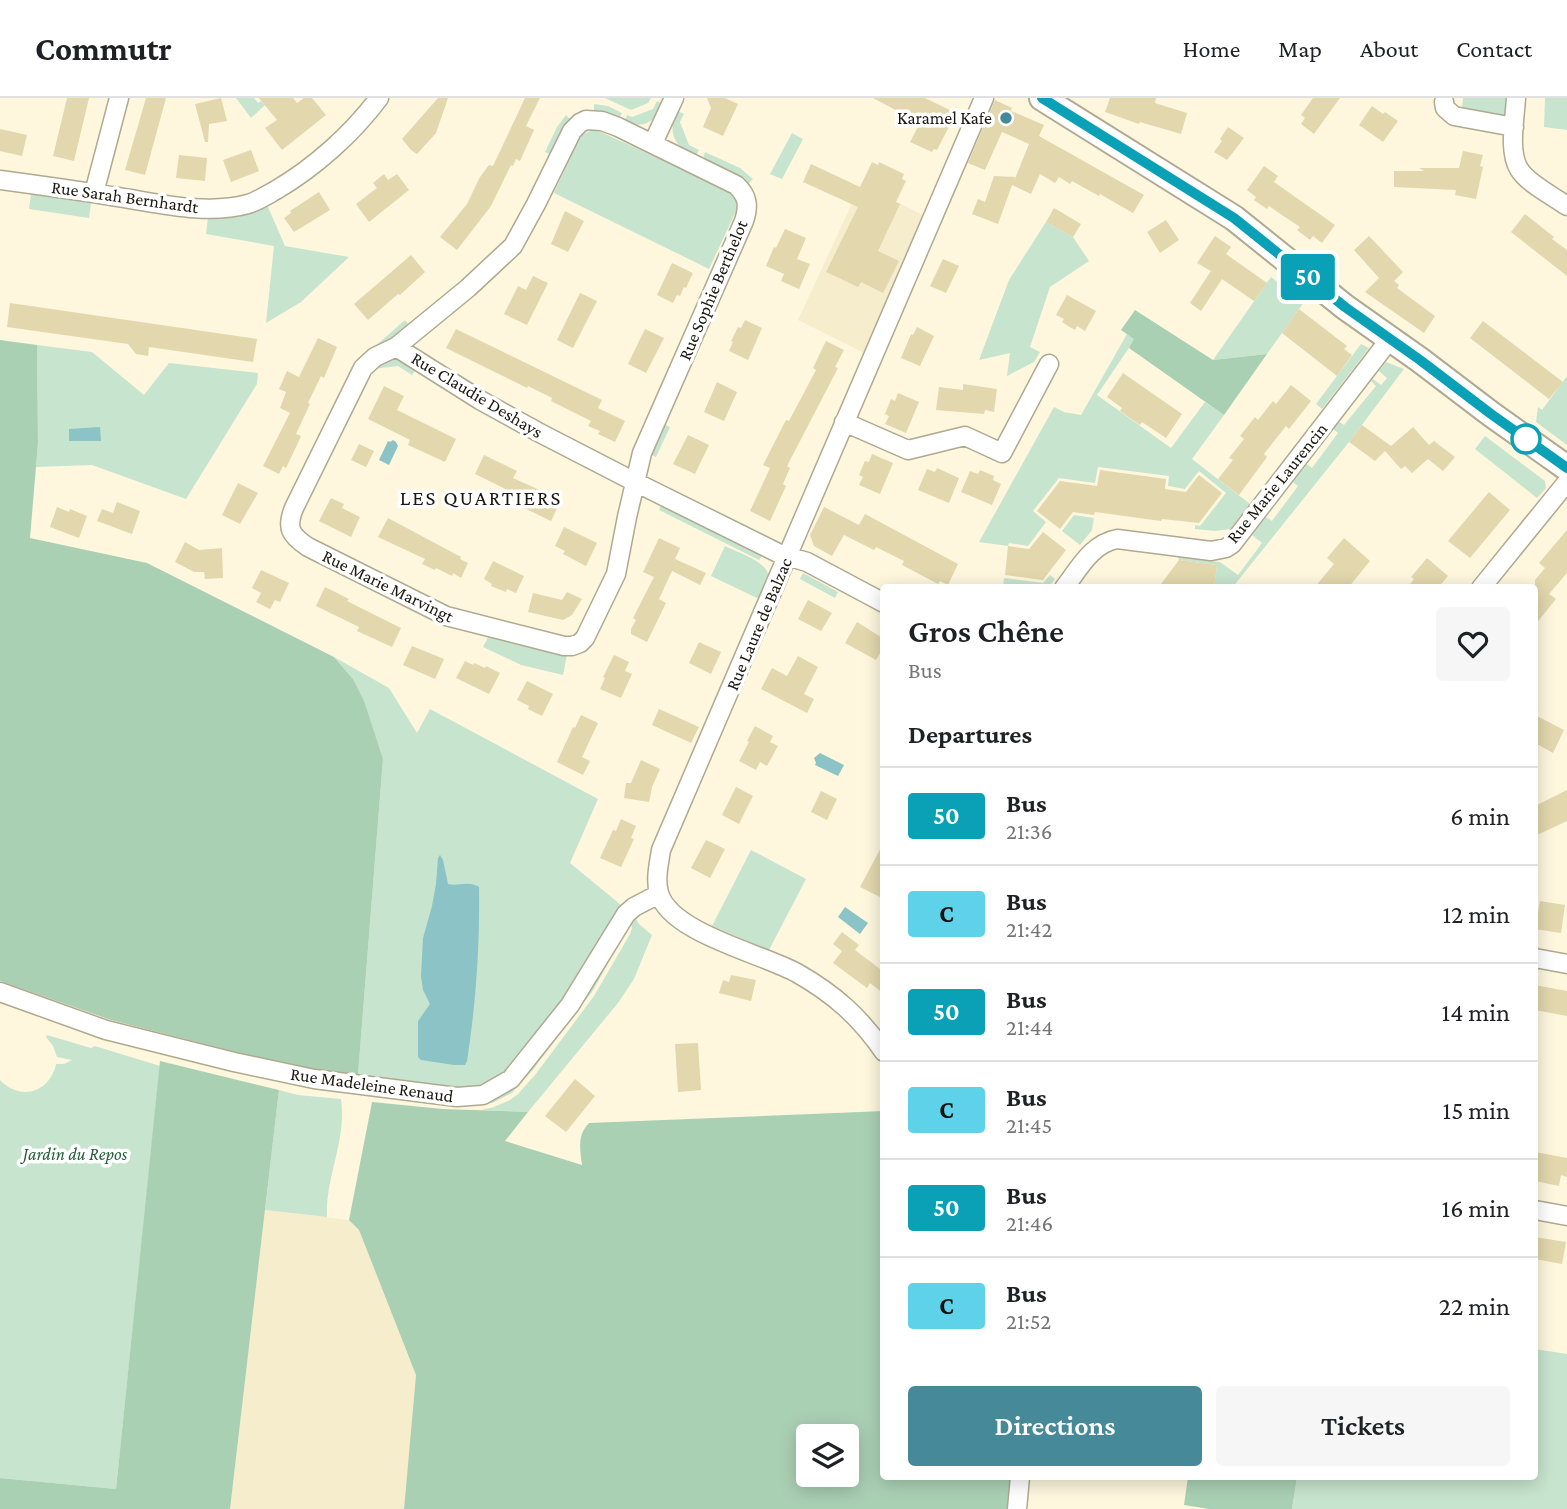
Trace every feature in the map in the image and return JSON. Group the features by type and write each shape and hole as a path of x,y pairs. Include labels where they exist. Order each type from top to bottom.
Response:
{"street":[{"path":"94,193 120,98"},
{"name":"Rue Sarah Bernhardt","path":"0,180 177,206 216,209 248,204 288,183 325,154 358,123 379,98"},
{"path":"653,144 674,98"},
{"name":"Rue Laure de Balzac","path":"659,894 658,867 661,850 984,98"},
{"path":"1042,98 1234,218 1345,307 1567,468"},
{"path":"1516,98 1514,159 1529,180 1567,206"},
{"path":"1444,102 1448,113 1454,116 1514,127"},
{"name":"Rue Claudie Deshays","path":"653,144 602,121 586,120 576,126 513,246 468,288 396,347 480,400 635,482 788,556 807,562 880,601"},
{"name":"Rue Sophie Berthelot","path":"635,482 642,453 747,211 746,196 736,185 653,144"},
{"name":"Rue Marie Laurencin","path":"1066,584 1092,551 1117,539 1211,551 1232,544 1391,340"},
{"name":"Rue Marie Marvingt","path":"396,347 375,357 363,369 290,517 291,532 308,547 446,616 572,646 585,638 616,574 635,482"},
{"path":"844,422 908,450 965,436 1002,453 1049,363"},
{"path":"1484,584 1567,482"},
{"path":"659,894 685,924 796,973 841,1002 857,1017 880,1047"},
{"name":"Rue Madeleine Renaud","path":"0,992 106,1030 296,1076 457,1097 483,1095 511,1079 532,1053 570,1005 626,915 634,907 659,894"},
{"path":"1538,959 1567,964"},
{"path":"1538,1211 1567,1216"},
{"path":"1017,1509 1020,1480"}],"shaded area":[{"path":"861,184 923,215 864,353 798,320"},
{"path":"265,1210 349,1220 359,1230 416,1375 404,1509 230,1509"}],"green space":[{"path":"236,98 254,98 265,105 251,118"},
{"path":"605,98 651,98 648,103 631,110"},
{"path":"1463,98 1508,98 1507,119 1469,112 1462,108"},
{"path":"1545,98 1567,98 1567,130 1544,127"},
{"path":"657,101 664,105 648,123 624,123 627,115 632,117 653,109"},
{"path":"594,104 608,106 622,113 619,120 594,112"},
{"path":"677,111 684,114 680,122 689,145 699,150 696,156 682,148 674,138 673,126"},
{"path":"566,115 572,121 552,155 545,152 557,127"},
{"path":"594,129 731,192 736,202 736,211 709,269 554,193 580,136"},
{"path":"792,133 803,139 782,179 770,174"},
{"path":"705,152 740,168 753,179 748,184 738,175 703,159"},
{"path":"31,194 91,203 89,218 29,209"},
{"path":"268,207 285,246 349,257 301,302 266,323 274,246 206,234 208,218 230,218"},
{"path":"1046,222 1073,237 1089,261 1050,287 1030,347 1040,352 1034,362 1007,376 1010,353 979,360 1009,280"},
{"path":"1271,277 1304,302 1267,354 1213,360"},
{"path":"1135,310 1213,360 1267,354 1224,415 1129,348 1134,339 1121,330"},
{"path":"405,320 410,326 394,339 372,349"},
{"path":"1127,334 1135,339 1097,395 1171,448 1205,402 1224,415 1192,459 1250,504 1230,529 1195,529 1195,525 1200,526 1226,493 1199,471 1185,489 1168,486 1169,476 1098,467 1095,483 1059,478 1033,511 1046,522 1028,546 979,542 1054,407 1081,415"},
{"path":"0,340 37,345 38,443 30,538 147,563 334,657 353,679 364,701 383,759 358,1075 302,1069 111,1020 0,981"},
{"path":"1361,344 1369,348 1322,409 1316,404"},
{"path":"37,345 92,352 144,395 169,363 258,373 257,384 186,499 92,465 36,467"},
{"path":"393,358 416,369 412,375 398,366 372,369 375,364"},
{"path":"1386,362 1404,369 1235,584 1215,584 1217,565 1179,560 1178,557 1220,562 1238,575 1262,543 1252,535 1266,517 1272,521 1298,486 1293,482 1307,464 1312,468 1338,433 1333,429 1339,422 1344,425 1376,386 1371,381 1373,379 1381,385 1387,378 1379,371"},
{"path":"1567,376 1567,445 1536,422 1538,407 1542,410"},
{"path":"663,424 670,427 656,457 650,454"},
{"path":"1485,436 1545,481 1546,488 1537,498 1475,449"},
{"path":"662,503 763,554 759,560 659,510"},
{"path":"1074,515 1094,518 1092,530 1080,545 1062,531"},
{"path":"725,546 765,568 768,578 759,599 711,576"},
{"path":"803,573 838,592 835,598 800,579"},
{"path":"1050,575 1055,579 1051,584 1003,584 1004,578 1043,583"},
{"path":"488,637 567,655 563,675 521,665 483,647"},
{"path":"334,657 389,688 417,733 430,709 598,799 570,863 621,905 574,986 510,1070 482,1088 463,1089 358,1075 383,759 353,679"},
{"path":"751,850 806,879 769,950 712,926"},
{"path":"636,919 652,935 634,979 618,1003 528,1112 481,1110 510,1100 535,1075 594,996 630,934 631,922"},
{"path":"626,925 626,930 594,989 512,1093 492,1103 470,1106 374,1096 491,1101 510,1091"},
{"name":"Jardin du Repos","path":"47,1035 160,1066 116,1489 0,1478 0,1080 17,1091 34,1091 48,1081 56,1064 72,1060 57,1057"},
{"path":"160,1061 279,1090 230,1509 0,1509 0,1478 116,1489"},
{"path":"279,1090 298,1095 341,1099 341,1129 329,1188 327,1217 265,1210"},
{"path":"372,1102 443,1109 528,1112 505,1141 582,1165 581,1138 589,1123 880,1111 880,1480 1016,1480 1012,1509 404,1509 416,1375 359,1230 349,1220"},
{"path":"1538,1349 1567,1354 1567,1509 1292,1509 1297,1480 1538,1480"},
{"path":"1188,1480 1297,1480 1292,1509 1209,1509 1184,1505"}],"water":[{"path":"100,427 101,441 69,441 69,429"},
{"path":"393,440 398,446 389,465 379,460 388,441"},
{"path":"820,753 844,765 838,776 815,765 814,758"},
{"path":"440,855 448,884 471,884 479,887 477,974 465,1065 421,1060 418,1057 418,1021 430,1004 423,990 421,976 423,938 432,906"},
{"path":"845,907 868,923 860,934 838,917"}],"building":[{"path":"67,98 89,98 74,161 53,156"},
{"path":"146,98 166,98 145,175 125,170"},
{"path":"221,98 227,121 209,124 208,142 205,142 195,104"},
{"path":"259,98 293,98 297,103 304,98 312,98 326,115 282,150 265,128 277,120"},
{"path":"438,98 448,98 436,133 417,154 402,139"},
{"path":"525,98 540,98 526,126 534,130 520,161 516,159 513,166 511,165 491,206 457,250 440,237 467,204 480,177 489,165 493,166"},
{"path":"707,98 725,98 738,104 723,136 703,127 711,108"},
{"path":"873,98 925,98 956,113 937,150 932,152 910,142 920,123"},
{"path":"1110,98 1156,98 1155,103 1187,113 1181,134 1105,112"},
{"path":"1313,98 1340,98 1314,134 1301,124 1305,118 1301,115"},
{"path":"995,100 1012,108 1011,111 1044,125 1039,136 1144,195 1133,213 1072,181 1070,184 1059,177 1055,183 1040,174 1031,194 1012,185 998,224 972,214 978,199 985,202 994,176 1015,177 1014,181 1029,144 1002,132 985,170 968,163"},
{"path":"1372,106 1398,121 1383,142 1359,125"},
{"path":"1228,127 1244,138 1227,160 1214,152"},
{"path":"0,129 27,135 22,156 0,151"},
{"path":"251,150 259,171 231,182 223,160"},
{"path":"1463,151 1483,155 1476,199 1455,195 1456,190 1394,187 1394,171 1459,168"},
{"path":"179,155 207,158 205,181 176,178"},
{"path":"872,162 878,165 879,162 904,174 902,179 906,181 896,202 900,204 878,251 899,261 883,293 861,282 858,287 826,272 858,207 803,182 811,164 860,187"},
{"path":"1264,166 1278,176 1274,182 1335,225 1322,243 1313,236 1310,240 1297,230 1300,227 1269,206 1267,209 1254,200 1256,197 1247,190"},
{"path":"384,174 388,180 397,174 409,190 369,222 356,204 377,188 373,183"},
{"path":"319,192 330,210 294,232 284,218"},
{"path":"1054,208 1081,224 1073,237 1046,222"},
{"path":"565,211 584,221 568,252 551,244"},
{"path":"1525,214 1567,250 1567,276 1511,232"},
{"path":"1166,220 1179,240 1160,253 1147,232"},
{"path":"785,229 806,238 797,259 810,264 799,289 781,281 784,274 766,266"},
{"path":"1215,236 1231,247 1226,254 1267,283 1254,301 1222,279 1201,311 1190,303 1211,271 1197,263"},
{"path":"1369,236 1403,272 1394,281 1399,285 1397,288 1435,316 1424,333 1365,292 1379,278 1354,250"},
{"path":"411,255 425,272 368,320 354,304"},
{"path":"943,259 959,266 946,293 930,286"},
{"path":"672,263 693,273 686,288 684,287 680,296 677,295 673,303 657,295"},
{"path":"533,276 548,283 527,325 504,314 518,286 526,290"},
{"path":"580,293 597,301 573,348 557,340"},
{"path":"1067,295 1096,311 1085,331 1077,326 1075,330 1056,315"},
{"path":"10,303 257,339 253,362 149,347 148,356 136,354 128,344 7,327"},
{"path":"1299,309 1347,346 1344,349 1352,355 1337,376 1282,333"},
{"path":"745,320 762,328 748,360 729,351 738,327 741,328"},
{"path":"1483,321 1563,382 1549,399 1470,338"},
{"path":"917,327 934,336 920,366 901,358 911,334 913,335"},
{"path":"456,329 602,400 598,408 625,421 615,442 588,426 591,421 551,401 552,398 446,348"},
{"path":"645,329 664,338 646,373 628,364"},
{"path":"318,338 337,347 324,378 321,376 308,403 310,404 296,434 301,436 296,447 286,468 283,466 279,474 263,466 290,413 280,408 286,392 279,389 287,371 299,377"},
{"path":"826,341 844,350 835,367 838,368 787,466 790,468 783,484 786,486 770,521 750,511 770,468 763,465 816,370 813,368"},
{"path":"1123,373 1182,414 1166,438 1142,422 1140,425 1120,411 1122,408 1107,397"},
{"path":"717,382 737,392 724,421 704,412"},
{"path":"963,384 997,389 994,412 985,410 984,414 936,410 939,387 963,390"},
{"path":"1291,385 1311,401 1289,429 1286,426 1264,454 1267,457 1239,495 1218,479 1233,460 1229,458 1244,439 1240,436 1255,417 1258,420 1273,401 1276,404"},
{"path":"384,386 404,396 397,410 456,439 445,462 408,445 410,440 368,419"},
{"path":"898,393 919,402 906,433 885,424 889,416 885,414 891,399 895,401"},
{"path":"1362,425 1391,446 1413,427 1429,445 1434,441 1455,457 1443,471 1428,459 1412,473 1405,466 1401,469 1385,451 1375,461 1349,442"},
{"path":"688,435 709,445 695,474 673,464"},
{"path":"359,444 374,451 366,467 351,460"},
{"path":"872,454 893,463 880,494 859,485 863,477 859,475 865,461 869,462"},
{"path":"484,455 517,471 513,478 553,496 552,498 560,502 551,521 520,506 524,498 475,474"},
{"path":"937,468 959,478 949,503 918,490 927,469 935,472"},
{"path":"980,470 994,476 993,480 1001,484 992,505 961,492 970,471 978,474"},
{"path":"1100,470 1166,479 1165,489 1186,492 1199,475 1222,493 1199,523 1073,512 1060,529 1037,511 1060,481 1097,486"},
{"path":"238,483 258,493 240,524 222,515"},
{"path":"1489,492 1510,510 1470,558 1448,541"},
{"path":"331,498 344,504 342,508 360,517 351,537 319,521"},
{"path":"117,502 140,511 132,534 97,521 102,509 113,513"},
{"path":"57,507 87,516 79,538 50,527"},
{"path":"824,507 859,525 865,514 958,564 948,584 940,581 938,584 902,565 904,561 876,547 874,550 844,535 832,556 814,546 810,535"},
{"path":"388,518 461,557 460,559 468,563 461,578 422,564 425,559 378,537"},
{"path":"564,527 597,543 586,566 563,554 565,551 555,546"},
{"path":"1567,530 1567,573 1549,594 1556,599 1538,621 1538,584 1535,584 1535,580 1545,568 1539,563"},
{"path":"1043,532 1066,550 1043,580 1005,575 1008,546 1029,549"},
{"path":"659,538 680,548 675,559 706,573 700,585 672,571 659,599 666,603 647,642 631,634 631,629 636,620 633,618 654,577 643,572"},
{"path":"1344,538 1370,561 1351,584 1317,584 1334,564 1327,558"},
{"path":"185,542 199,550 222,548 223,578 205,579 204,572 194,572 175,562"},
{"path":"1427,558 1448,576 1441,584 1410,584 1414,579 1411,577"},
{"path":"1179,560 1217,565 1215,584 1161,584"},
{"path":"493,561 524,576 516,593 491,586 492,584 484,579"},
{"path":"261,570 289,583 280,602 275,600 270,609 256,602 261,593 252,588"},
{"path":"325,587 401,628 392,647 357,631 359,627 316,606"},
{"path":"567,592 582,599 572,615 563,620 528,612 533,593 562,600"},
{"path":"808,600 832,613 821,631 798,619"},
{"path":"857,622 880,636 880,653 876,660 845,643"},
{"path":"699,642 721,652 711,674 689,663"},
{"path":"412,646 444,659 435,679 403,665"},
{"path":"614,655 629,662 625,671 632,674 621,698 600,689"},
{"path":"798,656 818,667 804,694 814,699 807,713 761,689 772,668 787,676"},
{"path":"465,661 500,673 489,694 456,678"},
{"path":"527,681 553,694 542,716 517,700"},
{"path":"659,709 699,727 691,743 652,725"},
{"path":"581,715 598,723 582,757 590,761 583,775 557,762"},
{"path":"1538,717 1564,730 1553,753 1538,745"},
{"path":"755,726 773,736 770,742 778,746 767,766 760,762 756,770 739,761"},
{"path":"641,760 660,769 649,802 624,798 626,783 631,783"},
{"path":"736,787 753,796 739,824 722,815"},
{"path":"1567,790 1567,821 1538,835 1538,804"},
{"path":"821,791 837,799 827,820 811,812"},
{"path":"621,819 636,826 631,838 634,839 621,867 600,858"},
{"path":"706,840 725,849 710,878 691,868"},
{"path":"880,850 880,897 860,887"},
{"path":"1540,901 1565,905 1561,933 1538,929"},
{"path":"842,932 859,945 855,950 880,969 880,991 870,983 867,988 833,963 842,951 833,944"},
{"path":"731,975 756,980 751,1001 719,993 723,980 729,982"},
{"path":"1538,986 1567,991 1567,1016 1538,1011"},
{"path":"698,1043 701,1090 678,1092 675,1044"},
{"path":"575,1079 595,1096 566,1132 545,1116"},
{"path":"1538,1153 1567,1158 1567,1177 1561,1175 1559,1186 1538,1182"},
{"path":"1538,1237 1566,1242 1562,1264 1538,1260"}],"bus line":[{"name":"50","path":"1042,98 1234,218 1345,307 1567,468"}],"place":[{"name":"Karamel Kafe","path":"1006,118"}],"district":[{"name":"LES QUARTIERS","path":"481,498"}]}
